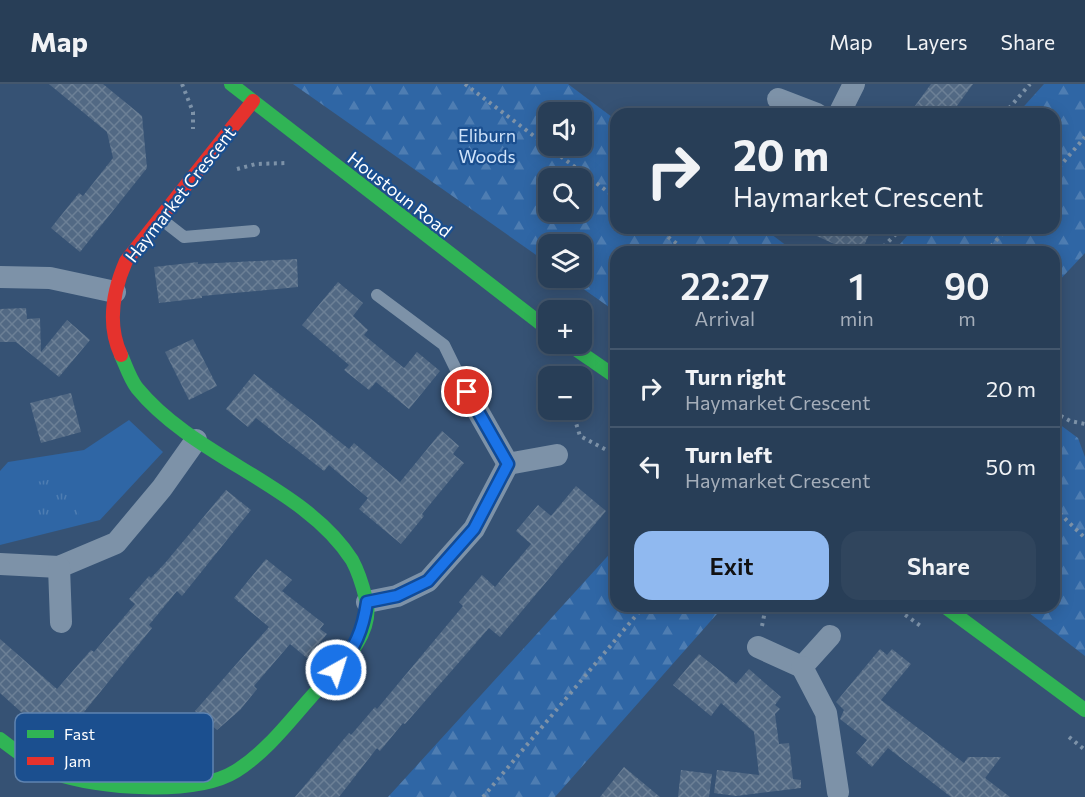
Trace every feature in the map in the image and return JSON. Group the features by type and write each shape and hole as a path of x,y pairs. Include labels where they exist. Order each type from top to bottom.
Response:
{"street":[{"name":"Houstoun Road","path":"231,84 538,321"},
{"path":"841,108 854,84"},
{"path":"778,99 801,108"},
{"name":"Haymarket Crescent","path":"253,101 126,261 116,292 112,327 121,363 141,395 168,420 196,440 326,527 353,563 367,602"},
{"path":"0,277 50,278 116,292"},
{"path":"583,354 610,373"},
{"path":"467,392 508,464"},
{"path":"0,564 59,567 116,543 162,488 196,440"},
{"path":"508,464 557,455"},
{"path":"213,781 238,769 273,737 351,654 363,627 367,602 397,596 428,581 474,529 508,464"},
{"path":"59,567 61,622"},
{"path":"952,612 1085,710"},
{"path":"802,667 830,636"},
{"path":"758,647 802,667 826,713 840,795"},
{"path":"0,738 15,750"},
{"path":"111,782 180,792 210,782"}],"lane":[{"path":"161,219 184,237 254,231"},
{"path":"377,295 444,345 467,392"}],"path":[{"path":"182,84 193,112 192,142 207,161 227,172 256,164 287,163 296,170"},
{"path":"465,84 610,193"},
{"path":"1009,108 1030,84"},
{"path":"1060,166 1085,137"},
{"path":"664,234 680,246"},
{"path":"884,246 896,234"},
{"path":"991,246 1002,234"},
{"path":"1060,415 1070,421 1085,424"},
{"path":"575,420 580,436 610,452"},
{"path":"1060,514 1085,538"},
{"path":"483,797 639,612"}],"green space":[{"name":"Eliburn Woods","path":"293,84 568,84 592,102 610,116 610,234 771,234 787,246 610,246 610,308 582,288 592,288 592,234 538,234 538,256"},
{"path":"1044,84 1085,84 1085,253 1060,280 1060,246 898,246 909,234 1060,234 1060,108 1022,108"},
{"path":"129,420 163,452 100,520 0,545 0,471 8,462 84,450"},
{"path":"1060,425 1078,438 1085,457 1085,656 1028,612 1060,612"},
{"path":"73,475 79,517 36,524 31,483"},
{"path":"610,554 610,612 719,612 555,797 388,797"}],"building":[{"path":"49,84 103,84 142,116 147,168 80,252 51,228 79,193 83,196 113,158 107,132"},
{"path":"931,84 973,84 955,108 913,108"},
{"path":"812,234 869,234 864,246 839,246"},
{"path":"297,259 298,287 202,296 202,298 159,303 154,267 198,262 198,264"},
{"path":"338,282 363,303 353,316 368,330 364,335 404,368 417,352 440,371 409,409 376,382 369,390 344,370 349,365 302,325"},
{"path":"26,308 27,319 40,318 41,352 67,320 90,340 59,377 16,342 0,342 0,309"},
{"path":"193,339 217,386 189,400 165,352"},
{"path":"254,374 349,449 354,443 400,482 442,431 459,446 453,454 464,463 422,514 424,516 401,544 359,509 368,498 329,465 324,471 256,418 248,427 226,409"},
{"path":"71,393 81,432 41,443 30,403"},
{"path":"576,486 606,511 500,637 489,628 380,751 377,748 339,797 295,797 349,733 351,735 375,707 377,709 463,606 459,602 482,575 495,587 531,544 516,531 538,505 551,516"},
{"path":"226,490 251,510 182,596 177,591 149,625 152,628 85,713 22,713 0,693 0,639 57,689 91,650 94,652 135,604 129,599 149,576 151,578"},
{"path":"266,559 292,580 282,591 324,624 320,629 327,634 307,658 290,644 254,686 257,689 240,710 217,730 213,727 213,713 195,711 269,627 234,598"},
{"path":"880,649 887,655 892,649 911,664 881,700 964,763 968,757 1001,757 985,778 1010,797 951,797 888,748 872,767 856,753 867,740 840,719 844,710 836,702"},
{"path":"699,654 736,684 749,669 781,697 775,705 780,709 775,714 779,744 789,743 793,779 801,780 801,788 736,796 714,793 717,770 759,775 754,732 721,703 711,716 673,685"},
{"path":"624,767 660,797 600,797"},
{"path":"681,770 712,774 709,797 678,797"}],"traffic: fast":[{"path":"231,84 538,321"},
{"path":"583,354 610,373"},
{"path":"121,355 137,388 161,413 218,454 278,491 306,511 331,534 352,560 366,599 368,611 366,623 362,635 348,657 260,752 236,771 213,780"},
{"path":"952,612 1085,710"},
{"path":"0,739 15,750"},
{"path":"90,782 146,787 172,787 205,782"}],"traffic: jam":[{"path":"121,355 114,332 113,308 126,261 253,101"}],"route":[{"path":"336,670 351,654 363,627 367,602 397,596 428,581 474,529 508,464 467,392"}]}
